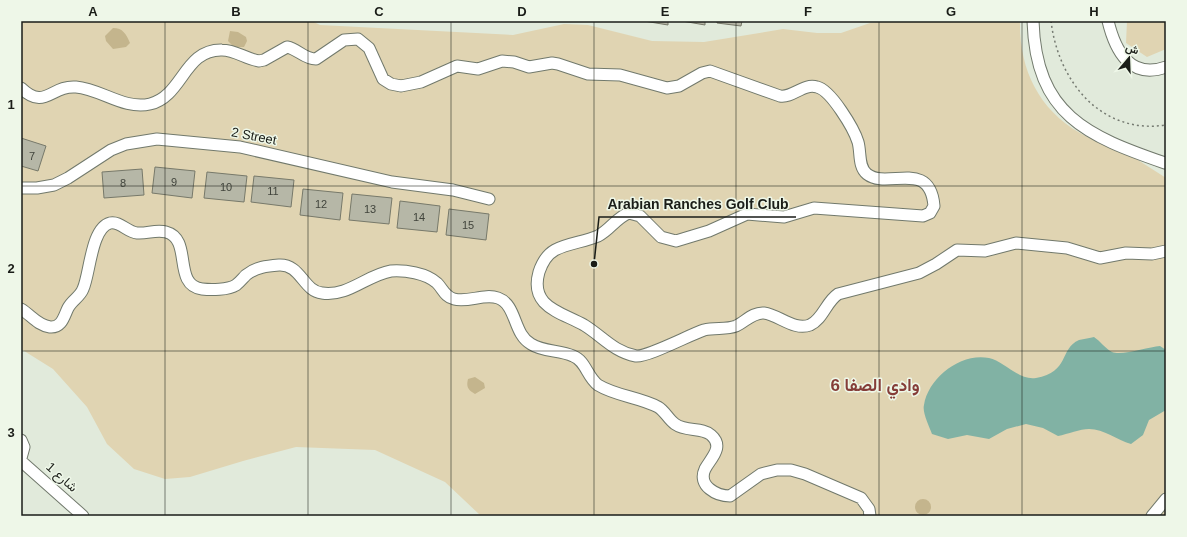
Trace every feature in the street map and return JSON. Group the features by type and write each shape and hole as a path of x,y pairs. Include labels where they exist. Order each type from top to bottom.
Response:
{"street":[{"path":"1033,21 1041,69 1057,103 1070,117 1082,128 1099,137 1130,151 1166,163"},
{"path":"1108,21 1112,38 1117,50 1126,60 1137,67 1150,70 1166,67"},
{"path":"21,88 30,96 37,98 65,88 78,87 128,103 149,104 170,93 192,62 208,52 229,51 259,61 264,60 287,47 295,49 306,57 316,59 344,40 353,38 367,44 383,79 396,86 422,82 457,66 478,69 502,61 514,62 529,67 552,63 588,74 624,75 667,88 679,86 702,73 710,72 780,96 786,96 811,86 822,89 839,109 856,136 862,167 868,175 876,177 918,179 928,187 934,206 930,213 923,216 814,208 784,217 747,214 739,216 709,231 676,241 662,237 640,216 629,213 619,219 600,235 560,248 548,255 540,268 538,287 541,298 557,313 585,326 613,346 636,356 649,354 668,344 707,329 736,326 760,314 768,315 799,326 809,325 817,320 829,302 838,294 919,273 957,250 985,251 1016,243 1067,248 1100,258 1126,253 1152,254 1166,251"},
{"name":"2 Street","path":"21,188 37,188 54,185 68,178 111,150 126,144 157,139 192,141 240,147 392,182 453,190 489,199"},
{"path":"21,309 40,323 50,327 59,324 71,303 83,290 98,236 104,226 112,223 120,225 136,233 157,231 172,234 180,245 184,272 194,285 202,288 231,287 254,270 278,266 293,269 314,290 322,294 351,289 386,272 408,272 432,279 446,295 453,299 462,300 491,297 503,301 511,311 520,334 529,343 540,348 573,356 580,361 591,378 601,386 657,407 675,425 682,428 709,433 716,441 717,446 714,457 705,470 704,477 710,490 716,494 730,496 761,474 777,470 792,470 806,474 861,498 869,508 870,516"},
{"path":"21,440 24,447 21,459"},
{"name":"شارع 1","path":"21,459 83,516"},
{"path":"1152,516 1166,499"}],"path":[{"path":"1051,21 1058,52 1065,70 1087,100 1101,111 1133,125 1154,127 1166,125"}],"shaded area":[{"path":"21,21 312,21 320,25 513,35 564,24 588,25 652,41 704,42 783,29 817,33 841,33 870,23 891,21 1020,21 1023,55 1027,71 1042,99 1053,112 1065,123 1080,133 1138,160 1166,178 1166,516 481,516 445,482 375,450 296,447 190,477 165,479 134,469 107,444 87,407 53,369 21,349"},
{"path":"1127,21 1166,21 1166,49 1147,57 1126,43"},
{"path":"113,28 122,30 126,34 130,43 126,47 113,49 106,41 105,36"},
{"path":"230,31 238,32 246,37 247,41 244,47 234,47 228,41"},
{"path":"475,377 484,383 485,388 475,394 469,390 467,384 468,379"},
{"path":"923,499 929,501 931,507 929,513 923,515 917,513 915,507 917,501"}],"water":[{"path":"1094,337 1110,351 1116,353 1160,346 1166,350 1166,410 1149,420 1143,435 1131,444 1095,429 1082,430 1058,436 1043,428 1026,424 1007,429 989,439 967,435 948,439 932,434 924,411 927,395 932,385 939,377 957,363 978,357 989,358 1024,377 1036,378 1054,371 1059,366 1073,344 1079,340"}],"building":[{"path":"644,21 668,21 668,25"},
{"path":"682,21 705,21 705,25"},
{"path":"717,21 742,21 741,26 717,23"},
{"path":"21,138 46,146 38,171 21,166"},
{"path":"155,167 195,171 192,198 152,193"},
{"path":"142,169 144,195 104,198 102,172"},
{"path":"207,172 247,176 244,202 204,198"},
{"path":"254,176 294,180 291,207 251,202"},
{"path":"303,189 343,193 340,220 300,215"},
{"path":"352,194 392,198 389,224 349,220"},
{"path":"400,201 440,206 437,232 397,228"},
{"path":"449,209 489,214 486,240 446,235"}],"place":[{"name":"Arabian Ranches Golf Club","path":"594,264"}],"district":[{"name":"وادي الصفا 6","path":"875,385"}]}
